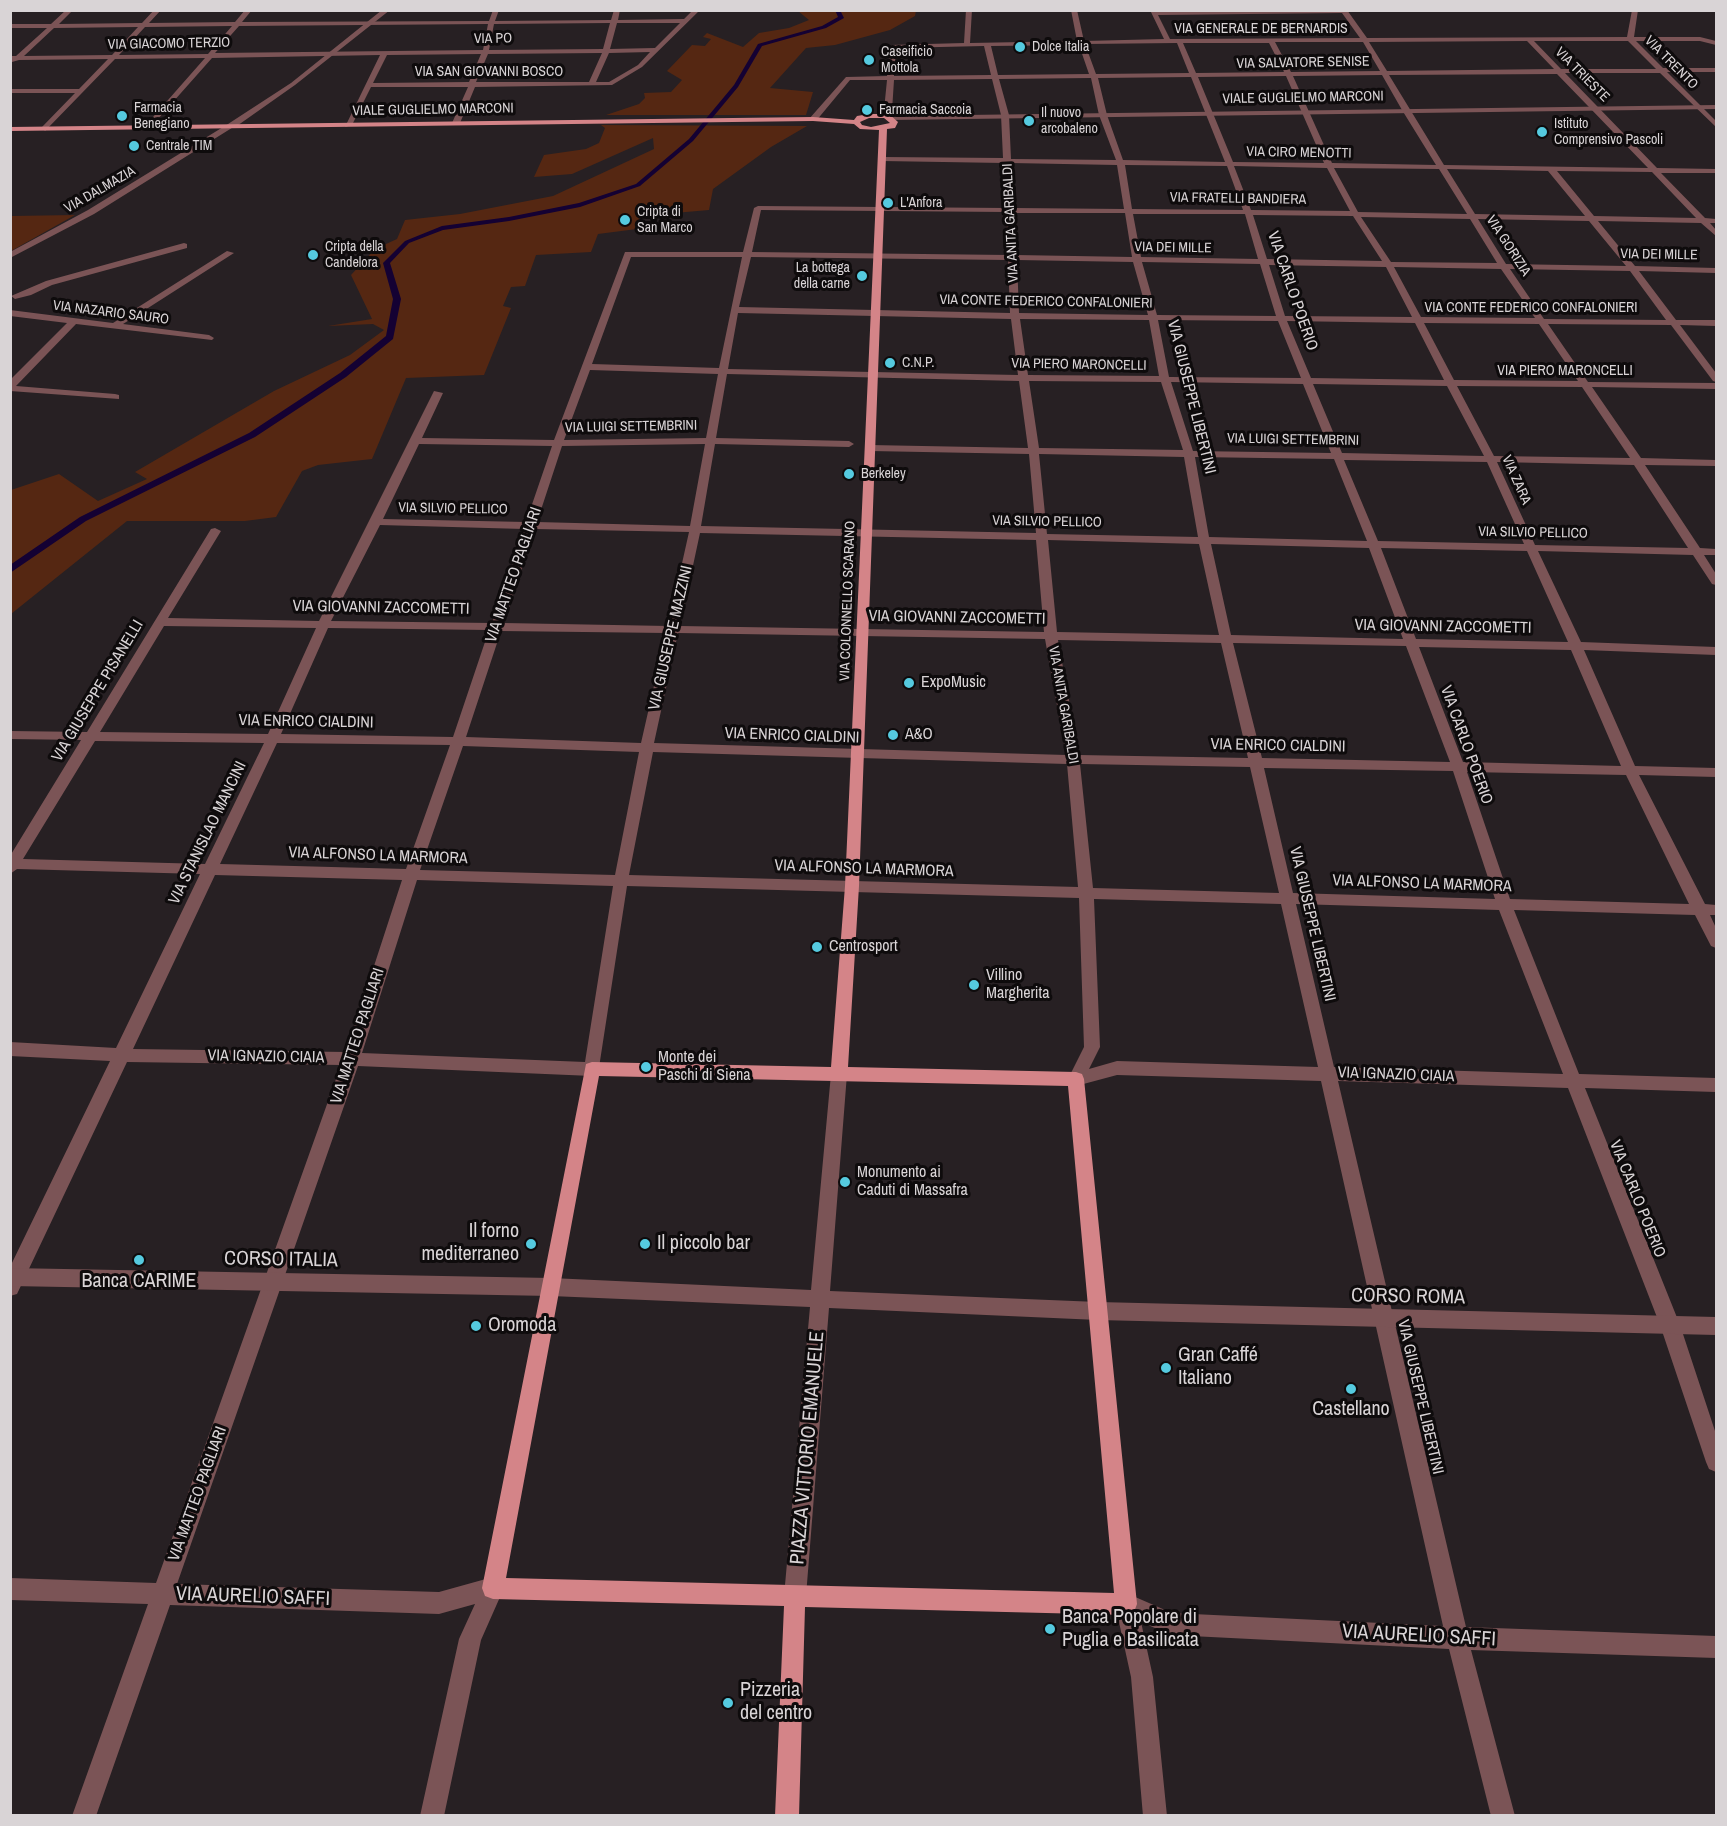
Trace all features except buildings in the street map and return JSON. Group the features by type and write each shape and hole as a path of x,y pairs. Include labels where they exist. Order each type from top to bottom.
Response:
{"main road":[{"name":"VIALE GUGLIELMO MARCONI","path":"856,123 860,118 869,116 884,121"},
{"name":"VIALE GUGLIELMO MARCONI","path":"10,129 813,119 856,123 861,127 884,121"},
{"name":"VIA COLONNELLO SCARANO","path":"839,1074 852,886 884,121"},
{"path":"592,1069 839,1074 1076,1079 1126,1604 493,1588 592,1069"},
{"path":"787,1815 795,1596"}],"street":[{"path":"10,64 70,10"},
{"path":"45,129 158,10"},
{"path":"148,127 249,10"},
{"name":"VIA DALMAZIA","path":"10,256 92,212 231,126 293,84 328,54 387,10"},
{"path":"456,123 486,51 496,10"},
{"path":"592,84 606,51 617,10"},
{"path":"657,50 697,10"},
{"path":"967,45 969,10"},
{"name":"VIA GIUSEPPE LIBERTINI","path":"1074,10 1103,115 1121,164 1137,261 1153,316 1165,380 1189,454 1204,540 1226,639 1456,1638 1503,1815"},
{"name":"VIA TRENTO","path":"1635,10 1630,39 1716,125"},
{"path":"1154,12 1343,11"},
{"name":"VIA GORIZIA","path":"1343,11 1365,40 1504,267 1698,551 1716,582"},
{"name":"VIA CARLO POERIO","path":"1154,12 1194,76 1210,113 1248,212 1281,318 1411,642 1458,766 1504,904 1670,1325 1716,1462"},
{"path":"10,26 687,21"},
{"name":"VIA GENERALE DE BERNARDIS","path":"890,79 893,46 1081,42 1528,39 1700,39 1716,43"},
{"name":"VIA TRIESTE","path":"1528,39 1716,234"},
{"name":"VIA ZARA","path":"1271,41 1289,75 1330,167 1355,214 1389,265 1490,458 1630,770 1716,942"},
{"name":"VIA ANITA GARIBALDI","path":"987,44 1005,115 1015,316 1034,452 1051,637 1073,758 1086,893 1092,1047 1076,1079"},
{"name":"VIA PO","path":"328,54 657,50"},
{"name":"VIA SAN GIOVANNI BOSCO","path":"368,85 610,84 640,66 657,50"},
{"path":"348,125 384,53"},
{"name":"VIA GIACOMO TERZIO","path":"14,58 328,54"},
{"name":"VIA SALVATORE SENISE","path":"813,119 848,78 1716,70"},
{"path":"884,121 888,111 890,79"},
{"path":"10,91 81,91"},
{"name":"VIALE GUGLIELMO MARCONI","path":"884,121 1005,115 1716,107"},
{"name":"VIA CIRO MENOTTI","path":"882,159 1716,171"},
{"path":"1550,168 1632,268 1716,379"},
{"name":"VIA FRATELLI BANDIERA","path":"758,208 1248,212 1716,221"},
{"name":"VIA GIUSEPPE MAZZINI","path":"592,1069 621,880 647,746 695,529 734,310 758,208"},
{"path":"12,296 28,293 49,283 184,246"},
{"path":"113,327 230,253"},
{"name":"VIA DEI MILLE","path":"628,254 878,255 1716,270"},
{"name":"VIA MATTEO PAGLIARI","path":"84,1815 352,1059 411,875 558,443 628,254"},
{"name":"VIA CONTE FEDERICO CONFALONIERI","path":"734,310 1015,316 1716,323"},
{"name":"VIA NAZARIO SAURO","path":"10,312 209,338"},
{"path":"10,387 73,322"},
{"name":"VIA PIERO MARONCELLI","path":"586,367 873,376 1716,386"},
{"path":"10,387 115,397"},
{"name":"VIA STANISLAO MANCINI","path":"12,1281 273,738 324,623 438,393"},
{"name":"VIA LUIGI SETTEMBRINI","path":"413,441 558,443 711,441 849,444"},
{"name":"VIA LUIGI SETTEMBRINI","path":"870,448 1716,463"},
{"name":"VIA SILVIO PELLICO","path":"376,522 1716,552"},
{"name":"VIA GIUSEPPE PISANELLI","path":"12,866 215,531"},
{"name":"VIA GIOVANNI ZACCOMETTI","path":"161,622 1411,642 1716,651"},
{"name":"VIA ENRICO CIALDINI","path":"10,735 458,741 857,755 1716,772"},
{"name":"VIA ALFONSO LA MARMORA","path":"12,866 210,869 1716,910"},
{"name":"VIA IGNAZIO CIAIA","path":"10,1049 122,1055 352,1059 592,1069"},
{"name":"VIA IGNAZIO CIAIA","path":"1076,1079 1117,1068 1716,1085"},
{"name":"PIAZZA VITTORIO EMANUELE","path":"795,1596 839,1074"},
{"name":"CORSO ITALIA","path":"12,1281 551,1287"},
{"path":"551,1287 1098,1311"},
{"name":"CORSO ROMA","path":"1098,1311 1716,1326"},
{"path":"432,1815 470,1639 493,1588"},
{"name":"VIA AURELIO SAFFI","path":"10,1589 439,1603 493,1588"},
{"path":"1126,1604 1142,1677 1155,1815"},
{"name":"VIA AURELIO SAFFI","path":"1126,1604 1171,1624 1456,1638 1716,1647"}],"shaded area":[{"path":"798,11 916,11 915,16 890,30 835,45 806,48 770,88 813,92 806,115 606,115 639,104 645,98 644,93 671,92 682,80 667,71 692,45 705,46 711,39 703,37 707,33 743,47 759,33 789,28 809,20"},
{"path":"601,125 807,126 771,147 713,189 709,210 640,216 637,229 598,234 591,252 536,255 525,286 511,287 503,306 511,308 484,375 406,378 372,459 318,465 302,471 276,517 245,521 127,521 11,614 11,490 59,474 98,501 147,479 135,472 274,391 350,355 384,330 373,324 328,326 372,319 351,275 375,249 397,239 405,220 460,214 553,196 654,149 653,138 572,174 534,177 544,155 586,149 599,143 605,128"},
{"path":"75,215 11,251 11,216"}],"waterway":[{"path":"10,570 83,519 252,435 343,375 390,337 397,299 386,263 407,242 442,228 509,219 580,205 638,185 691,140 736,86 760,45 824,27 841,18 837,10"}],"place":[{"name":"Dolce Italia","path":"1020,47"},
{"name":"Caseificio Mottola","path":"869,60"},
{"name":"Farmacia Saccoia","path":"867,110"},
{"name":"Farmacia Benegiano","path":"122,116"},
{"name":"Il nuovo arcobaleno","path":"1029,121"},
{"name":"Istituto Comprensivo Pascoli","path":"1542,132"},
{"name":"Centrale TIM","path":"134,146"},
{"name":"L'Anfora","path":"888,203"},
{"name":"Cripta di San Marco","path":"625,220"},
{"name":"Cripta della Candelora","path":"313,255"},
{"name":"La bottega della carne","path":"862,276"},
{"name":"C.N.P.","path":"890,363"},
{"name":"Berkeley","path":"849,474"},
{"name":"ExpoMusic","path":"909,683"},
{"name":"A&O","path":"893,735"},
{"name":"Centrosport","path":"817,947"},
{"name":"Villino Margherita","path":"974,985"},
{"name":"Monte dei Paschi di Siena","path":"646,1067"},
{"name":"Monumento ai Caduti di Massafra","path":"845,1182"},
{"name":"Il forno mediterraneo","path":"531,1244"},
{"name":"Il piccolo bar","path":"645,1244"},
{"name":"Banca CARIME","path":"139,1260"},
{"name":"Oromoda","path":"476,1326"},
{"name":"Gran Caffé Italiano","path":"1166,1368"},
{"name":"Castellano","path":"1351,1389"},
{"name":"Banca Popolare di Puglia e Basilicata","path":"1050,1629"},
{"name":"Pizzeria del centro","path":"728,1703"}]}
